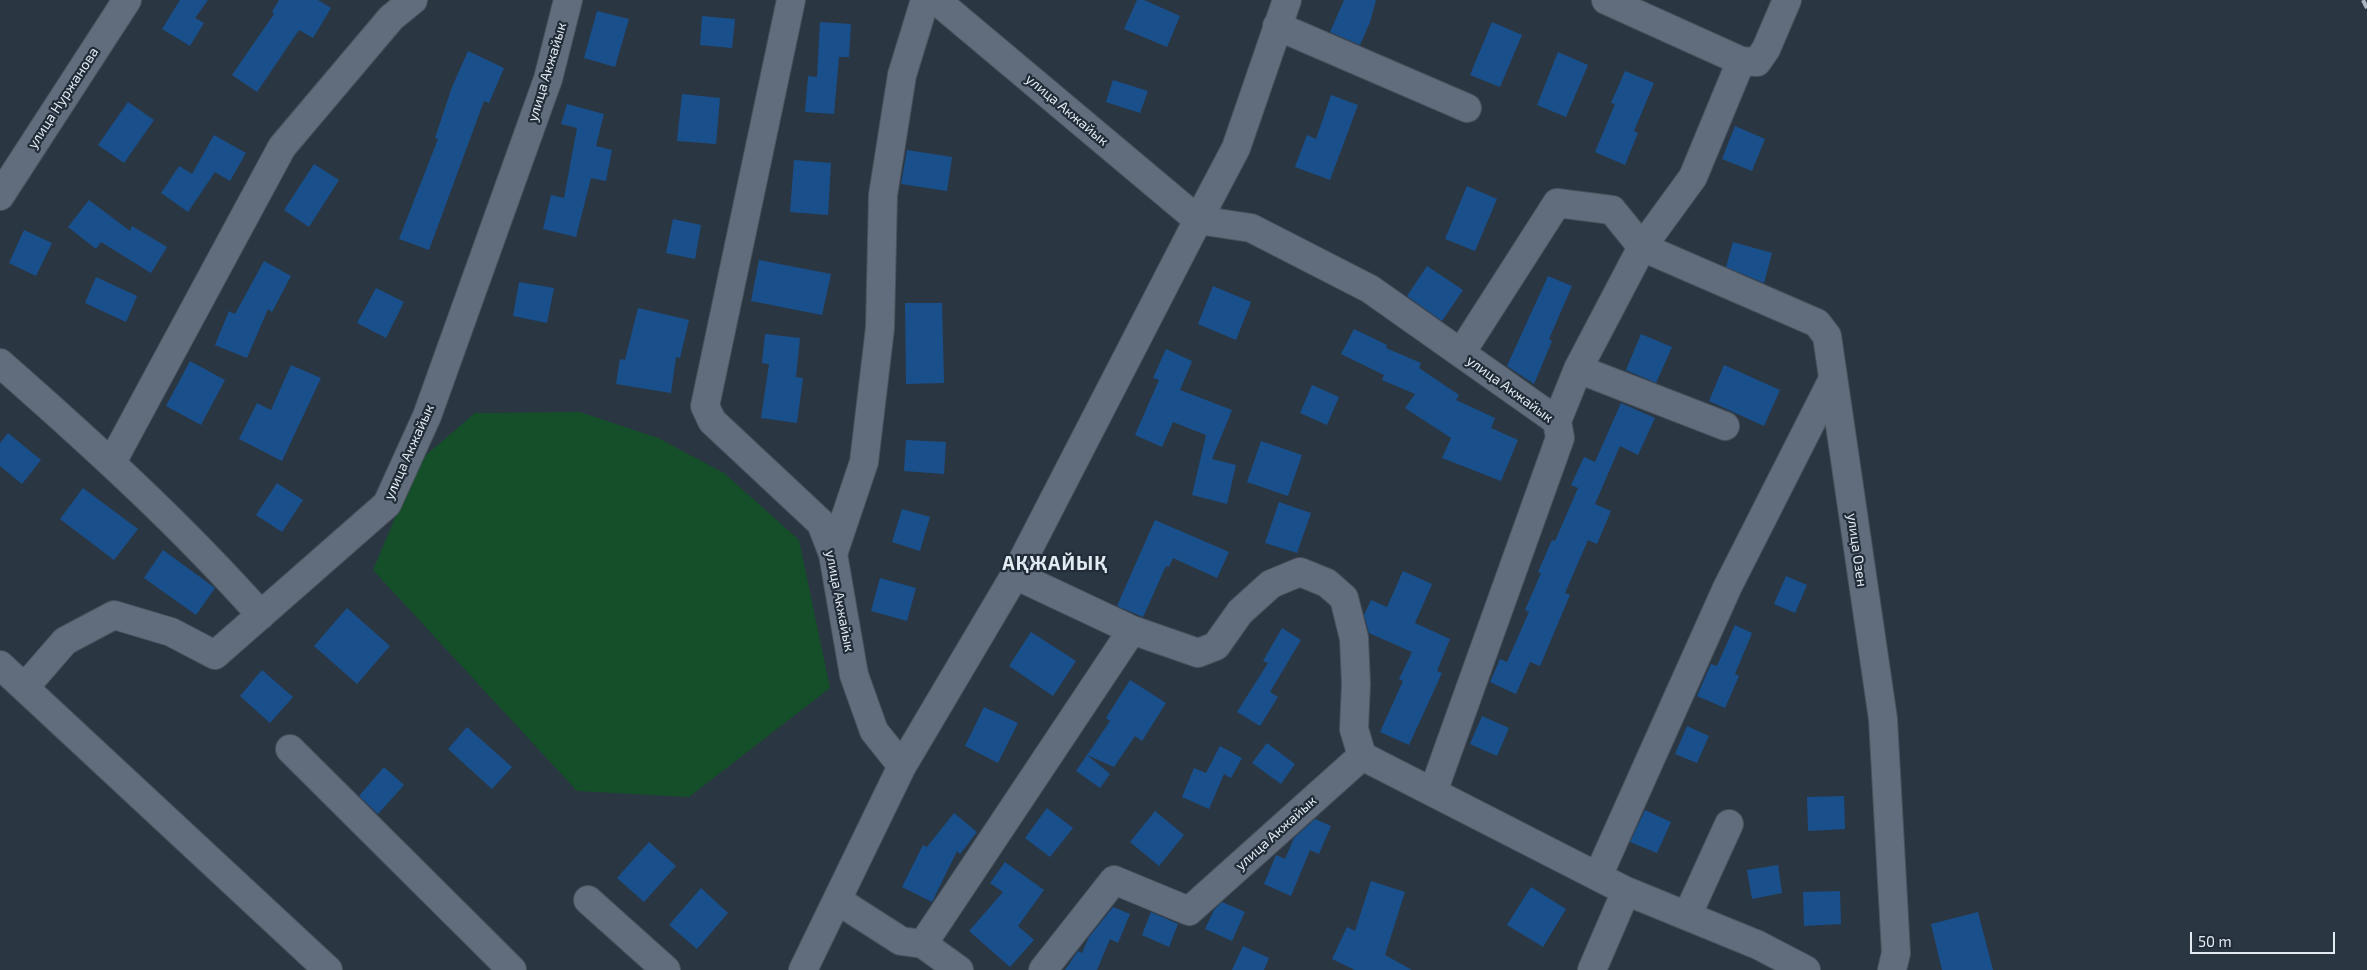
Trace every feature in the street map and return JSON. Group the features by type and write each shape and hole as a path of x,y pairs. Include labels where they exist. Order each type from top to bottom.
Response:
{"street":[{"name":"улица Нуржанова","path":"0,196 127,0"},
{"path":"112,462 282,147 392,18 413,0"},
{"name":"улица Акжайык","path":"25,687 65,641 114,615 170,632 215,655 387,504 427,416 548,78 568,0"},
{"name":"улица Акжайык","path":"791,0 705,406 712,421 821,523 833,554 854,675 874,731 902,766"},
{"path":"833,554 864,462 880,328 883,195 902,75 925,0"},
{"name":"улица Акжайык","path":"936,0 1198,220 1252,228 1370,289 1557,421 1560,438 1433,792"},
{"path":"803,970 902,766 1015,575 1236,148 1277,26 1288,0"},
{"path":"1606,0 1741,61 1758,62 1766,49 1787,0"},
{"path":"1277,26 1467,108"},
{"path":"1557,421 1578,369 1642,247 1693,177 1741,61"},
{"path":"1461,353 1557,203 1612,210 1642,247"},
{"name":"улица Озен","path":"1642,247 1817,323 1827,336 1882,719 1896,953 1892,970"},
{"path":"0,363 112,462 212,561 260,615"},
{"path":"1578,369 1725,426"},
{"path":"1598,876 1727,588 1832,381"},
{"path":"1015,575 1132,630 1198,653 1216,646 1240,612 1271,584 1300,572 1327,584 1344,598 1354,638 1356,684 1354,730 1362,756 1626,891 1758,945 1806,970"},
{"path":"923,944 1132,630"},
{"path":"0,665 328,970"},
{"path":"290,749 512,970"},
{"name":"улица Акжайык","path":"1043,970 1114,880 1189,911 1362,756"},
{"path":"1687,916 1729,824"},
{"path":"1592,970 1626,891"},
{"path":"588,900 666,970"},
{"path":"837,900 901,941 923,944 959,970"}],"green space":[{"path":"580,412 658,438 724,473 799,540 830,688 689,797 577,791 373,570 419,461 475,413"}],"building":[{"path":"180,0 208,0 195,18 204,23 190,46 162,29"},
{"path":"279,0 318,0 331,8 313,38 299,30 257,92 232,75 274,14 272,12"},
{"path":"1137,0 1144,0 1180,16 1167,47 1124,29"},
{"path":"1344,0 1376,0 1370,22 1360,45 1330,32"},
{"path":"597,11 629,19 615,67 584,58"},
{"path":"702,16 735,19 732,48 700,45"},
{"path":"820,22 851,24 849,57 839,57 834,114 805,112 808,76 817,77"},
{"path":"1492,22 1522,35 1500,87 1470,75"},
{"path":"468,51 504,68 489,103 484,101 429,250 399,239 438,139 435,138 452,87"},
{"path":"1558,52 1588,65 1566,117 1537,105"},
{"path":"1625,71 1654,83 1634,131 1638,133 1625,165 1595,152 1615,104 1611,103"},
{"path":"1113,80 1148,91 1140,113 1106,102"},
{"path":"682,94 720,98 716,144 677,141"},
{"path":"1331,95 1358,105 1330,180 1295,167 1307,135 1316,139"},
{"path":"128,102 154,120 124,163 98,145"},
{"path":"567,104 604,114 596,146 612,150 606,181 591,178 576,237 543,229 551,195 564,198 577,128 561,124"},
{"path":"1735,126 1765,139 1752,171 1722,159"},
{"path":"214,135 246,153 230,181 215,172 188,212 161,193 179,166 192,174"},
{"path":"907,150 952,157 947,191 901,184"},
{"path":"794,160 831,163 828,215 790,212"},
{"path":"314,164 339,180 309,227 284,210"},
{"path":"1467,186 1497,199 1475,251 1445,239"},
{"path":"89,200 130,231 132,226 167,247 151,273 101,242 96,249 68,227"},
{"path":"673,219 701,225 695,259 666,253"},
{"path":"24,230 52,243 36,276 9,263"},
{"path":"1733,242 1772,253 1764,283 1726,267"},
{"path":"759,260 831,274 822,315 751,301"},
{"path":"264,261 291,276 272,312 268,309 247,358 215,345 229,311 235,314"},
{"path":"1427,266 1463,290 1442,321 1407,296"},
{"path":"1548,276 1572,286 1549,339 1552,341 1534,384 1507,366"},
{"path":"96,277 137,296 126,322 85,303"},
{"path":"519,282 554,288 547,323 513,316"},
{"path":"1213,286 1251,302 1236,340 1198,324"},
{"path":"376,288 404,302 386,338 357,323"},
{"path":"905,303 942,303 944,383 906,384"},
{"path":"638,308 689,320 680,358 676,357 671,393 616,384 620,359 625,360"},
{"path":"1354,329 1387,345 1386,348 1421,363 1419,368 1459,395 1456,400 1495,418 1491,428 1518,440 1501,481 1442,458 1451,438 1405,408 1415,394 1382,380 1384,375 1341,354"},
{"path":"765,334 800,338 796,377 803,378 797,423 761,418 769,364 762,363"},
{"path":"1641,334 1672,347 1656,383 1626,370"},
{"path":"1166,349 1192,361 1180,390 1232,410 1212,459 1236,465 1227,504 1192,495 1206,435 1173,422 1162,447 1135,435 1159,380 1153,378"},
{"path":"190,361 225,380 201,425 166,406"},
{"path":"291,365 321,378 282,461 239,439 257,403 271,410"},
{"path":"1724,365 1780,390 1764,426 1709,401"},
{"path":"1312,385 1339,397 1327,425 1300,413"},
{"path":"1621,403 1655,418 1638,455 1620,446 1595,504 1611,511 1597,544 1588,540 1565,593 1570,595 1540,666 1530,662 1516,694 1490,682 1500,659 1507,662 1529,612 1525,610 1541,573 1538,572 1552,540 1555,541 1578,488 1571,485 1584,457 1595,462"},
{"path":"8,433 41,460 22,484 0,466 0,443"},
{"path":"906,440 946,442 944,474 904,471"},
{"path":"1261,441 1302,455 1288,496 1247,482"},
{"path":"277,483 303,500 282,532 256,515"},
{"path":"83,488 138,529 114,560 60,519"},
{"path":"1279,502 1311,513 1297,553 1265,543"},
{"path":"902,509 930,517 920,551 892,542"},
{"path":"1155,520 1229,552 1217,578 1173,558 1169,567 1166,566 1143,617 1117,606"},
{"path":"163,550 215,588 196,615 144,578"},
{"path":"1403,571 1432,584 1415,623 1450,639 1437,671 1442,673 1409,745 1380,732 1403,681 1399,679 1412,652 1369,633 1364,615 1371,600 1387,607"},
{"path":"1786,576 1807,585 1795,613 1774,604"},
{"path":"880,578 916,588 907,621 871,611"},
{"path":"347,608 390,646 357,684 314,646"},
{"path":"1735,625 1752,633 1735,674 1739,676 1725,708 1697,696 1711,664 1717,666"},
{"path":"1282,628 1301,640 1270,692 1278,697 1260,726 1237,712 1268,663 1263,661"},
{"path":"1031,632 1076,661 1053,696 1009,666"},
{"path":"262,670 293,697 270,723 240,696"},
{"path":"1130,680 1166,703 1142,741 1135,736 1114,767 1087,755 1110,721 1106,718"},
{"path":"984,707 1018,723 998,763 965,746"},
{"path":"1482,716 1509,728 1497,756 1470,744"},
{"path":"1687,726 1709,736 1697,763 1675,754"},
{"path":"467,727 512,767 492,789 448,749"},
{"path":"1267,743 1295,764 1281,784 1252,763"},
{"path":"1220,746 1242,758 1231,778 1224,774 1209,809 1182,797 1194,768 1206,773"},
{"path":"1087,755 1110,774 1100,788 1076,771"},
{"path":"384,767 404,785 378,814 359,796"},
{"path":"1844,796 1845,829 1808,831 1807,797"},
{"path":"1047,808 1073,828 1050,857 1025,838"},
{"path":"1645,810 1671,822 1657,853 1630,842"},
{"path":"1155,811 1184,835 1159,866 1130,842"},
{"path":"954,813 977,832 960,854 957,851 932,902 902,887 923,845 927,847"},
{"path":"1315,819 1331,826 1319,854 1310,850 1291,896 1264,884 1276,855 1285,859 1294,838"},
{"path":"649,842 676,866 644,902 617,878"},
{"path":"1005,862 1044,890 1018,926 1034,940 1010,967 969,931 1003,892 990,883"},
{"path":"1778,865 1782,893 1752,899 1747,870"},
{"path":"1371,881 1405,892 1385,955 1412,970 1355,970 1332,959 1347,927 1355,931"},
{"path":"1531,887 1566,909 1543,947 1507,925"},
{"path":"701,888 728,913 697,949 669,925"},
{"path":"1840,891 1841,924 1804,926 1803,892"},
{"path":"1222,902 1245,912 1232,941 1205,929 1214,910"},
{"path":"1113,907 1130,914 1118,943 1110,939 1097,970 1065,970 1078,951 1082,953 1089,937"},
{"path":"1151,912 1178,924 1169,947 1142,935"},
{"path":"1978,912 1993,970 1942,970 1931,924"},
{"path":"1243,946 1269,958 1264,970 1232,970"}],"railway":[{"path":"2363,0 2367,8"}],"district":[{"name":"АҚЖАЙЫҚ","path":"1055,564"}]}
